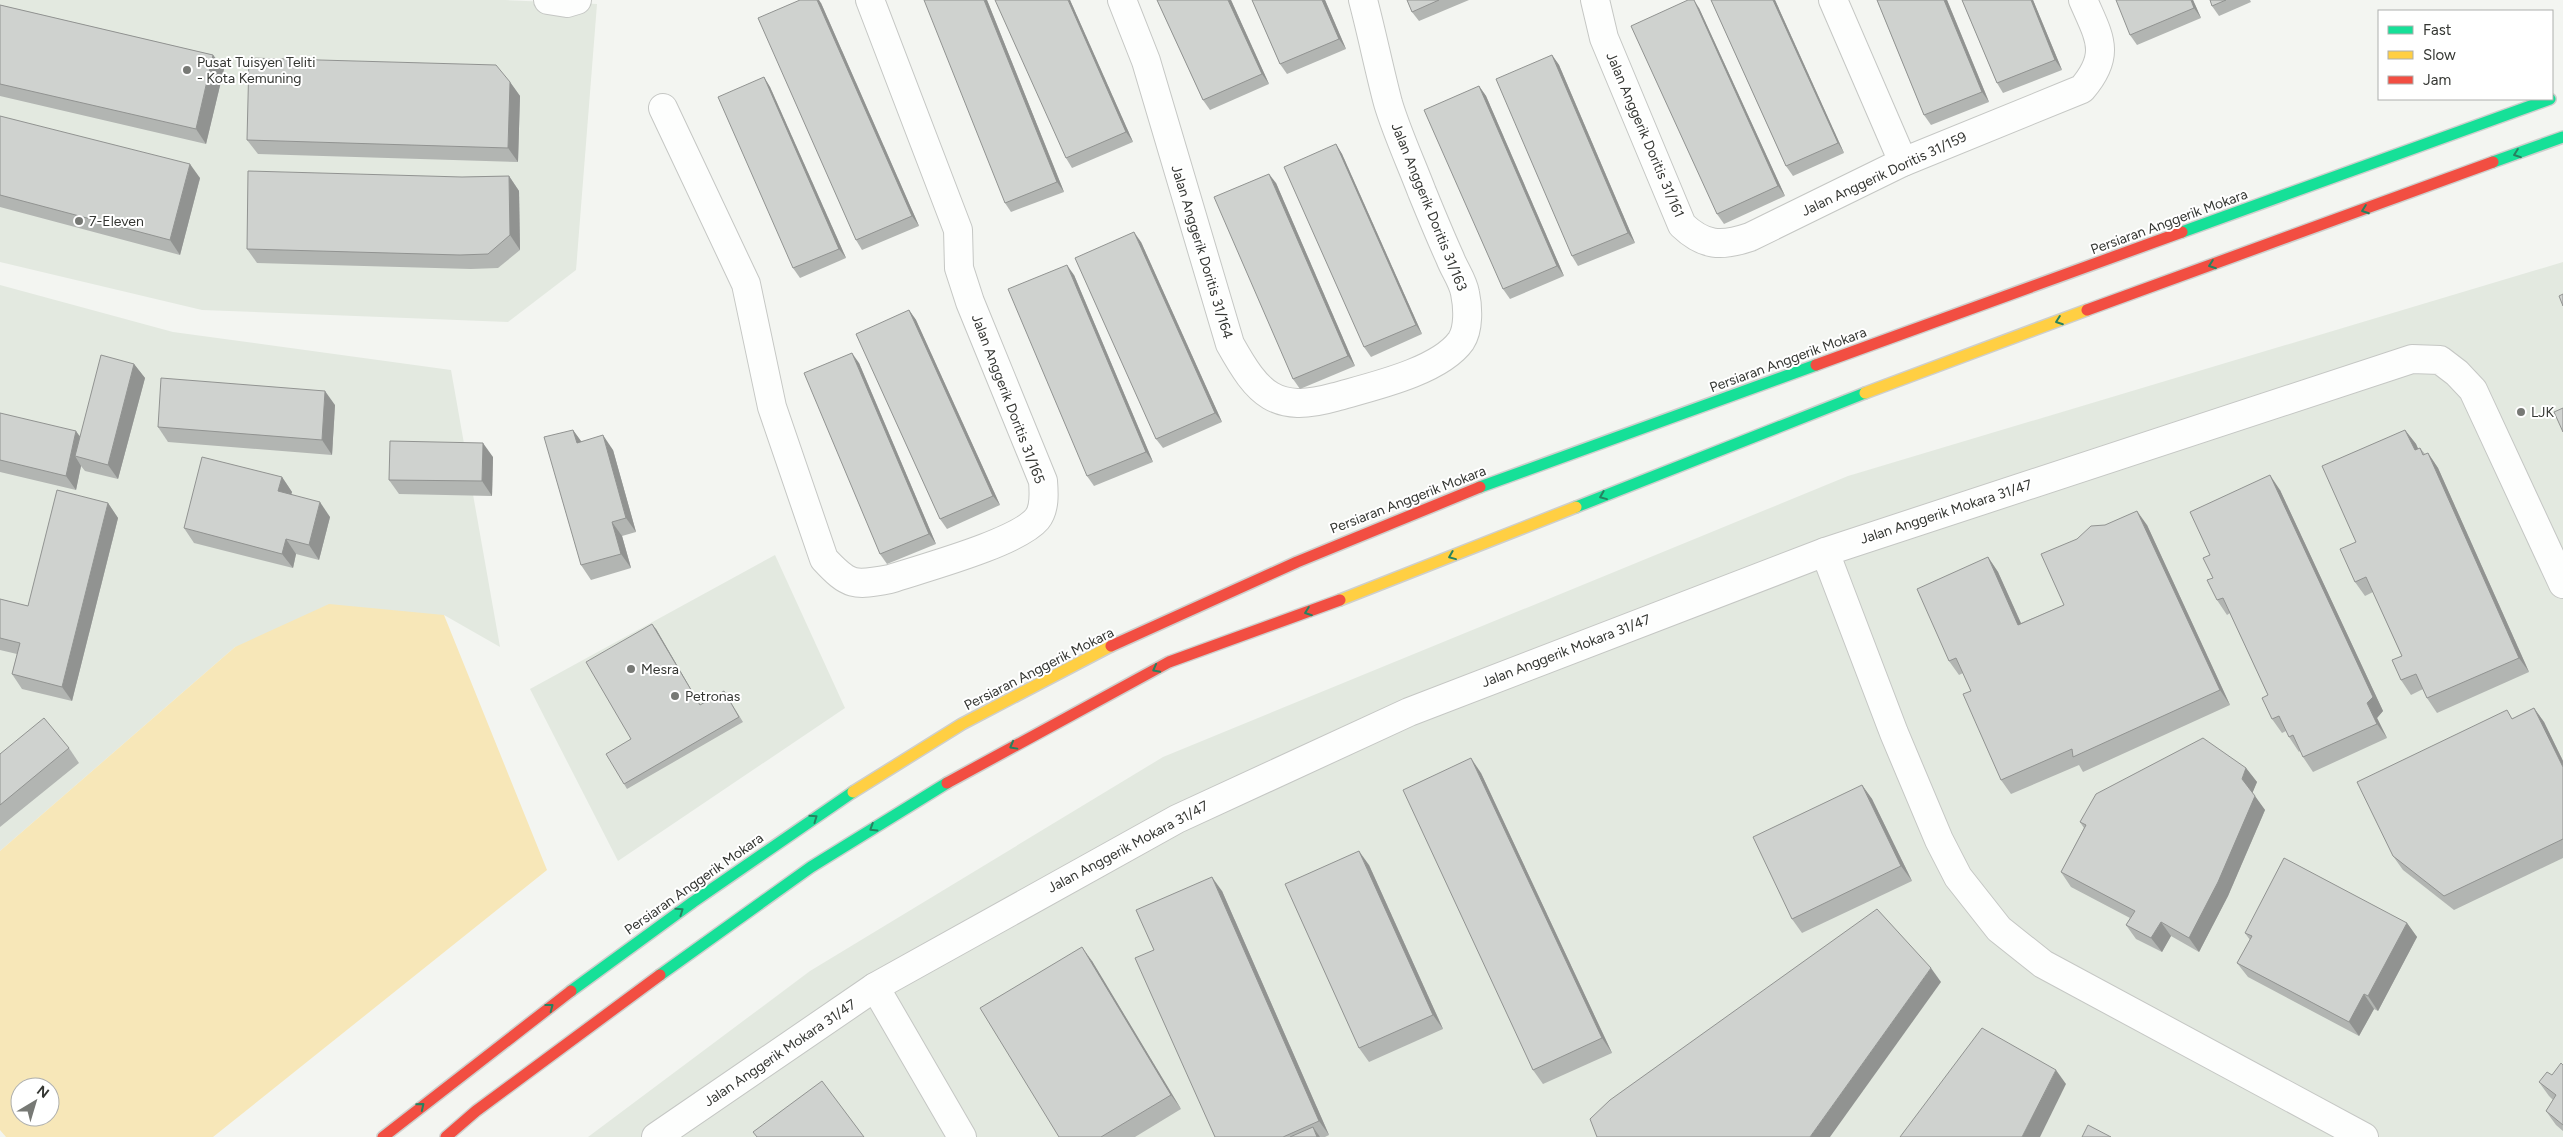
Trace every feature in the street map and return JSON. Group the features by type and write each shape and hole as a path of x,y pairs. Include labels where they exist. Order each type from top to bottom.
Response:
{"main road":[{"name":"Persiaran Anggerik Mokara","path":"383,1137 450,1082 657,927 860,786 994,706 1149,629 1321,550 1483,486 2545,100"},
{"path":"446,1137 476,1112 693,951 811,868 914,802 1169,662 1354,595 1923,370 2563,137"}],"street":[{"path":"548,0 567,3 578,0"},
{"name":"Jalan Anggerik Doritis 31/165","path":"664,108 746,284 772,407 824,559 842,578 857,584 890,579 984,547 1024,531 1038,518 1044,496 1043,481 970,302 959,268 958,230 870,0"},
{"name":"Jalan Anggerik Doritis 31/164","path":"1122,0 1146,60 1230,344 1244,368 1264,393 1292,403 1315,402 1369,388"},
{"name":"Jalan Anggerik Doritis 31/163","path":"1363,0 1388,104 1422,193 1465,292 1467,321 1462,340 1446,358 1369,388"},
{"name":"Jalan Anggerik Doritis 31/161","path":"1595,0 1604,38 1682,225 1694,237 1703,241 1724,244"},
{"path":"1833,0 1903,162"},
{"name":"Jalan Anggerik Doritis 31/159","path":"1724,244 1750,237 1903,162 2082,89 2092,77 2101,58 2101,42 2082,0"},
{"name":"Jalan Anggerik Mokara 31/47","path":"656,1137 876,987 1179,817 1409,712 1825,552 2412,358 2440,360 2457,373 2473,390 2563,584"},
{"path":"1825,552 1883,704 1939,840 1958,877 1999,929 2043,964 2364,1137"},
{"path":"876,987 962,1137"}],"shaded area":[{"path":"0,0 505,0 597,4 576,270 508,322 202,310 0,262"},
{"path":"2563,262 2563,1137 588,1137 810,971 1163,757 1848,476"},
{"path":"0,285 173,332 451,370 500,647 444,615 235,647 0,851"},
{"path":"775,555 845,708 618,861 530,689"},
{"path":"329,604 444,615 547,870 213,1137 6,1137 0,1130 0,851 235,647"}],"building":[{"path":"800,0 817,0 912,216 856,240 758,18"},
{"path":"924,0 984,0 1057,182 1005,203"},
{"path":"995,0 1068,0 1126,132 1066,158"},
{"path":"1157,0 1228,0 1262,74 1203,100"},
{"path":"1252,0 1322,0 1339,39 1280,64"},
{"path":"1407,0 1439,0 1412,12"},
{"path":"1688,0 1694,0 1778,186 1717,214 1631,26"},
{"path":"1711,0 1773,0 1838,143 1786,166"},
{"path":"1877,0 1944,0 1982,92 1924,115"},
{"path":"1962,0 2031,0 2055,60 1997,83"},
{"path":"2116,0 2191,0 2194,8 2130,35"},
{"path":"2210,0 2226,0 2212,6"},
{"path":"0,5 213,55 196,129 0,84"},
{"path":"1552,55 1628,233 1572,256 1496,79"},
{"path":"249,58 496,65 510,82 508,148 247,140"},
{"path":"764,77 839,249 793,268 718,97"},
{"path":"1479,86 1557,266 1503,289 1424,110"},
{"path":"0,116 190,164 170,240 0,195"},
{"path":"1336,144 1416,325 1364,347 1284,167"},
{"path":"248,171 462,177 509,176 510,235 488,254 460,255 247,249"},
{"path":"1269,174 1348,356 1293,379 1214,197"},
{"path":"1134,232 1215,413 1156,439 1075,258"},
{"path":"1067,265 1146,452 1087,476 1008,289"},
{"path":"2563,294 2563,306 2559,296"},
{"path":"909,310 993,496 940,519 856,334"},
{"path":"852,353 929,534 880,554 804,373"},
{"path":"101,355 134,364 108,465 75,456"},
{"path":"161,378 325,391 322,440 158,427"},
{"path":"2563,408 2563,432 2554,412"},
{"path":"0,413 76,431 66,476 0,460"},
{"path":"573,430 577,443 603,435 626,518 612,522 621,554 581,565 544,437"},
{"path":"2405,430 2415,450 2420,448 2423,455 2428,453 2519,658 2427,698 2416,674 2401,680 2392,660 2402,656 2366,577 2355,582 2340,549 2356,542 2322,466"},
{"path":"390,441 483,443 482,481 389,480"},
{"path":"202,457 282,477 278,491 320,502 309,545 286,539 282,554 184,528"},
{"path":"2270,475 2373,697 2367,703 2377,724 2303,757 2293,735 2289,737 2279,716 2272,719 2262,698 2268,695 2223,598 2217,600 2207,580 2213,578 2203,558 2210,555 2190,512"},
{"path":"57,490 108,503 62,687 12,674 20,643 0,638 0,599 28,606"},
{"path":"2137,511 2220,690 2073,757 2072,749 2001,780 1963,694 1971,691 1956,658 1949,661 1917,589 1988,557 2018,625 2064,605 2041,554 2077,539 2091,526 2105,525"},
{"path":"652,624 700,705 724,691 739,717 624,784 606,754 631,739 586,662"},
{"path":"2534,708 2563,767 2563,839 2444,896 2393,856 2357,782 2507,710 2512,719"},
{"path":"44,718 69,748 0,805 0,754"},
{"path":"2203,738 2246,768 2242,779 2255,796 2218,882 2189,938 2161,922 2151,938 2126,925 2135,911 2061,872 2086,825 2080,822 2096,794"},
{"path":"1471,758 1602,1038 1533,1070 1403,790"},
{"path":"1862,785 1901,866 1792,919 1753,837"},
{"path":"1359,851 1433,1015 1359,1048 1285,884"},
{"path":"2284,858 2407,923 2368,996 2364,994 2349,1022 2237,963 2252,936 2245,933"},
{"path":"1212,877 1319,1121 1283,1137 1215,1137 1135,958 1154,950 1136,910"},
{"path":"1877,909 1931,968 1810,1137 1597,1137 1590,1119 1610,1100"},
{"path":"1082,947 1171,1095 1101,1137 1059,1137 980,1008"},
{"path":"1982,1028 2056,1070 2022,1137 1900,1137"},
{"path":"2561,1063 2563,1065 2563,1125 2546,1111 2556,1095 2539,1082 2547,1072 2552,1075"},
{"path":"822,1081 864,1137 757,1137 753,1132"},
{"path":"2088,1125 2111,1137 2082,1137"},
{"path":"1313,1127 1317,1137 1290,1137"}],"traffic: fast":[{"path":"2182,232 2547,100"},
{"path":"2493,162 2563,137"},
{"path":"1480,487 1816,365"},
{"path":"1576,507 1865,393"},
{"path":"660,975 811,867 947,783"},
{"path":"571,991 693,902 853,792"}],"traffic: slow":[{"path":"1865,393 2087,310"},
{"path":"1340,600 1576,507"},
{"path":"853,792 962,724 1111,646"}],"traffic: jam":[{"path":"2087,310 2493,162"},
{"path":"1816,365 2182,232"},
{"path":"1111,646 1297,562 1480,487"},
{"path":"947,783 1169,662 1340,600"},
{"path":"446,1137 476,1111 660,975"},
{"path":"383,1137 571,991"}],"place":[{"name":"Pusat Tuisyen Teliti - Kota Kemuning","path":"187,70"},
{"name":"7-Eleven","path":"79,221"},
{"name":"LJK","path":"2521,412"},
{"name":"Mesra","path":"631,669"},
{"name":"Petronas","path":"675,696"}]}
